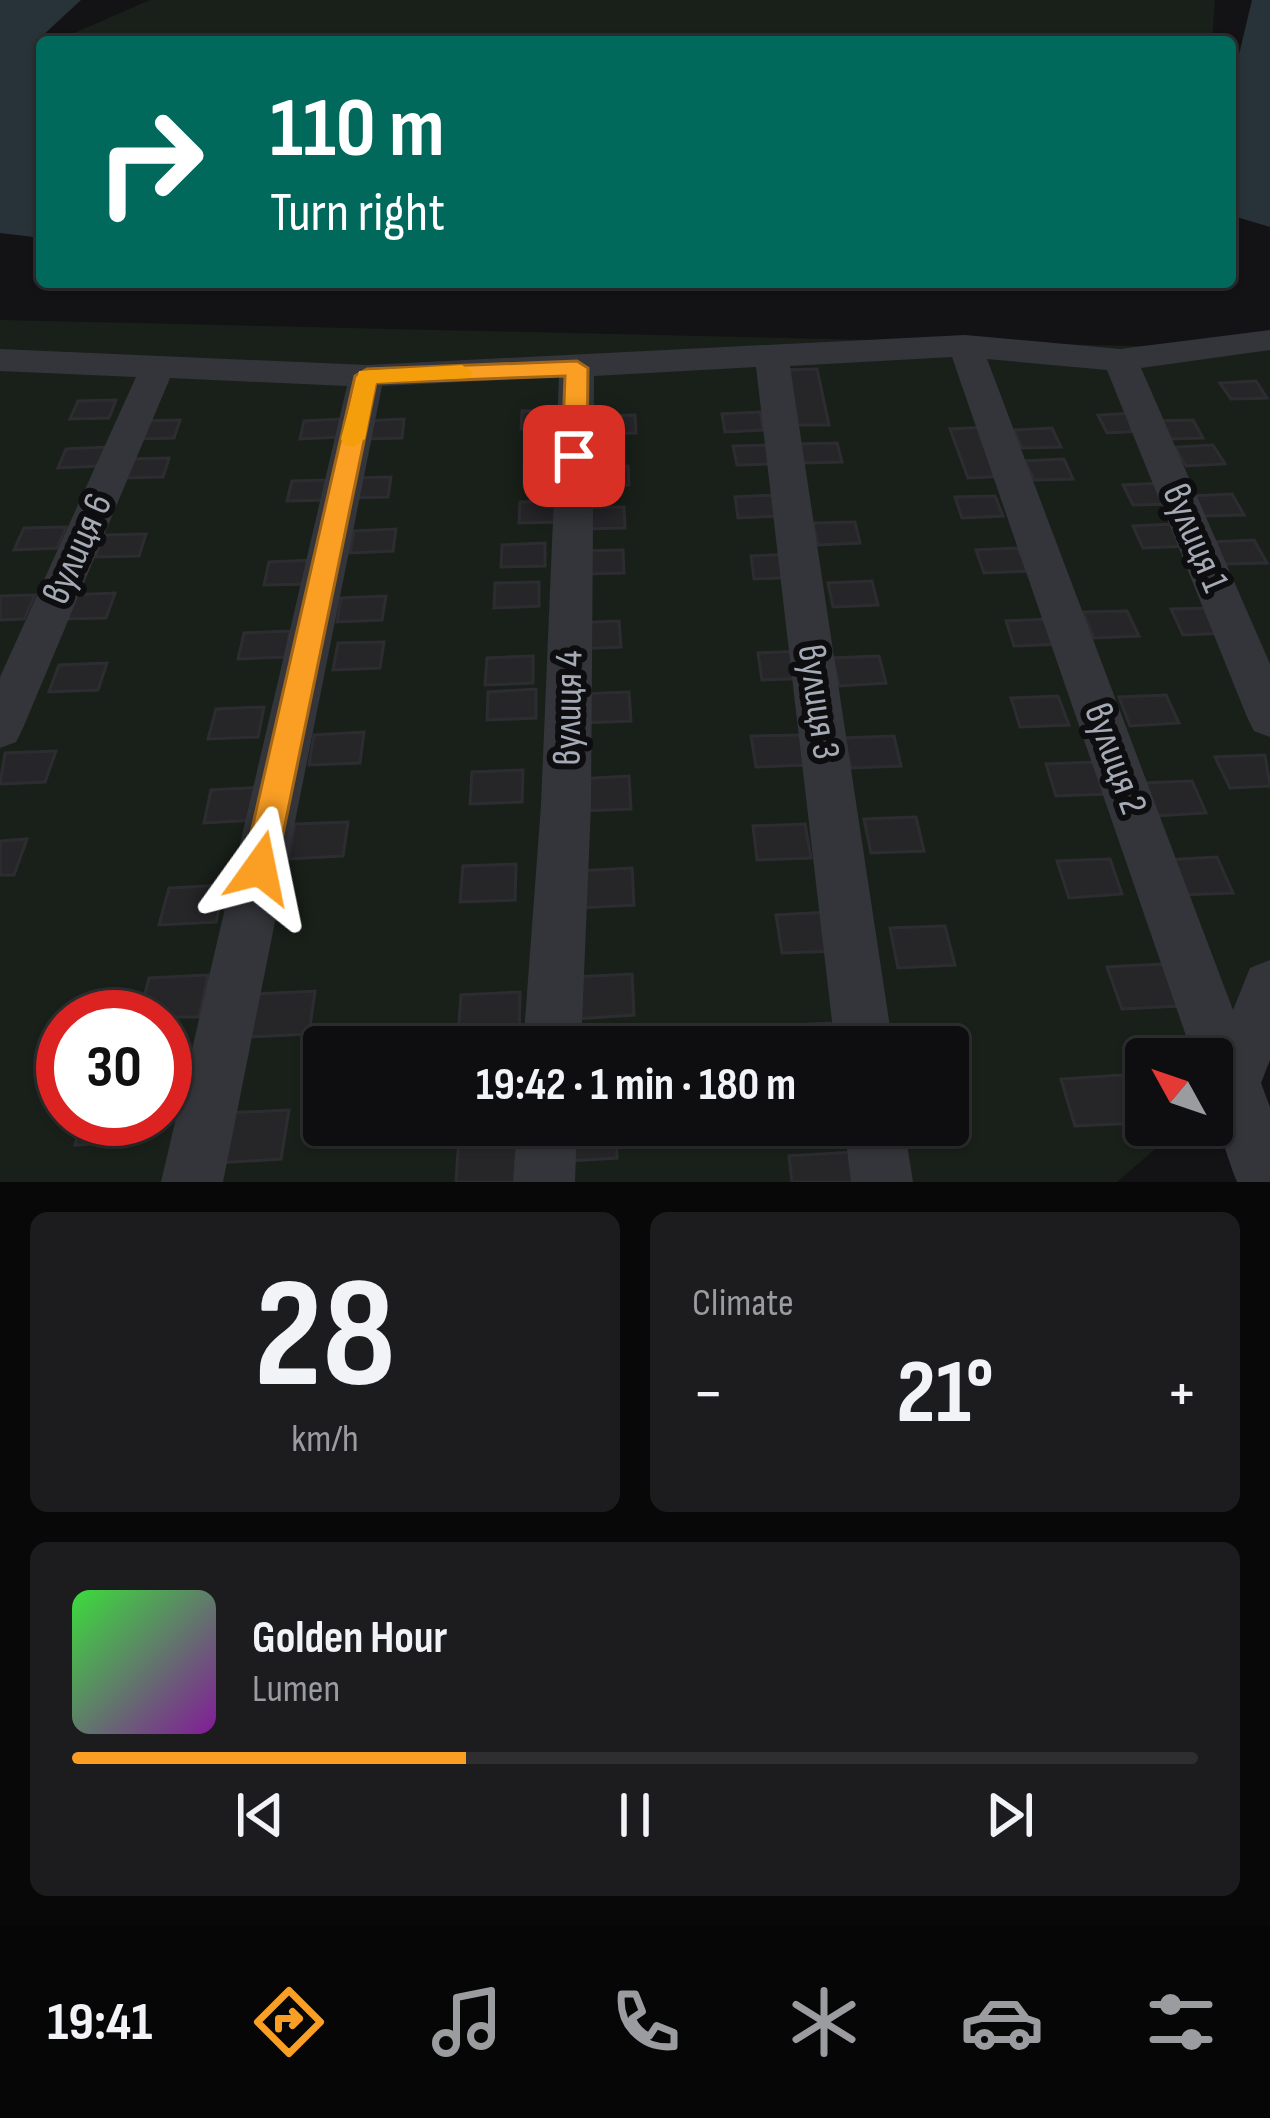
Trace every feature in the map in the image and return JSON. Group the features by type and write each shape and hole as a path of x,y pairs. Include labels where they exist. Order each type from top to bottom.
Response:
{"street":[{"path":"0,360 367,376 965,346 1120,360 1270,340"},
{"name":"вулиця 2","path":"965,346 1216,1038"},
{"name":"вулиця 3","path":"772,357 861,1026"},
{"name":"вулиця 1","path":"1120,360 1270,717"},
{"name":"вулиця 4","path":"553,1026 566,805 577,368"},
{"name":"вулиця 6","path":"0,728 156,370"},
{"path":"192,1182 367,376"},
{"path":"1233,1080 1270,988"},
{"name":"вулиця 2","path":"1233,1086 1264,1172"},
{"path":"544,1182 547,1146"},
{"path":"877,1146 882,1182"}],"shaded area":[{"path":"0,0 81,0 42,36 36,36 36,237 0,233"},
{"path":"150,0 1215,0 1212,36 67,36"},
{"path":"1252,0 1270,0 1270,227 1236,217 1236,67"},
{"path":"0,320 1270,349 1270,1051 1233,1056 1233,1038 1125,1038 1125,1146 1159,1146 1117,1182 0,1182"}],"building":[{"path":"817,369 829,425 790,425 781,370"},
{"path":"1256,381 1267,398 1231,399 1220,383"},
{"path":"116,400 109,418 70,419 78,401"},
{"path":"560,410 560,428 521,429 522,411"},
{"path":"760,412 763,430 725,432 722,414"},
{"path":"1135,413 1145,431 1107,433 1098,415"},
{"path":"635,415 636,433 597,434 597,416"},
{"path":"342,419 339,437 300,439 304,421"},
{"path":"404,419 402,438 363,439 366,421"},
{"path":"180,420 174,438 135,439 142,421"},
{"path":"1193,420 1203,438 1165,439 1155,421"},
{"path":"987,427 1008,476 968,478 950,429"},
{"path":"1052,428 1061,447 1022,448 1014,430"},
{"path":"837,443 842,462 803,463 799,444"},
{"path":"772,445 776,464 737,465 733,446"},
{"path":"1213,445 1225,464 1186,466 1175,447"},
{"path":"106,447 99,466 58,468 66,449"},
{"path":"169,458 163,477 122,478 129,459"},
{"path":"1064,459 1073,479 1034,480 1025,461"},
{"path":"564,465 564,485 524,486 524,466"},
{"path":"628,466 629,485 589,487 588,467"},
{"path":"391,477 388,497 347,498 351,478"},
{"path":"333,480 329,500 287,501 292,481"},
{"path":"1163,483 1173,504 1133,505 1123,485"},
{"path":"1232,494 1244,515 1203,516 1192,496"},
{"path":"775,495 779,516 738,518 735,497"},
{"path":"995,496 1003,516 962,518 955,497"},
{"path":"561,501 561,522 519,523 520,502"},
{"path":"624,507 625,528 583,529 583,508"},
{"path":"855,522 860,543 818,545 813,523"},
{"path":"1174,524 1185,546 1143,548 1133,526"},
{"path":"66,527 57,548 14,550 24,528"},
{"path":"396,529 393,551 350,553 354,531"},
{"path":"146,534 139,556 95,557 104,535"},
{"path":"1254,540 1267,563 1224,564 1212,542"},
{"path":"545,543 545,566 501,567 502,545"},
{"path":"1018,548 1027,571 984,573 976,550"},
{"path":"623,550 624,573 581,574 580,551"},
{"path":"793,554 798,577 754,579 751,556"},
{"path":"313,560 308,584 264,585 269,562"},
{"path":"872,581 878,605 833,607 828,583"},
{"path":"539,582 539,606 494,608 495,583"},
{"path":"115,593 106,618 60,619 70,595"},
{"path":"35,595 24,619 0,620 0,596"},
{"path":"386,596 382,620 337,622 341,598"},
{"path":"1215,608 1228,633 1183,635 1171,609"},
{"path":"1127,611 1139,636 1094,638 1083,612"},
{"path":"1051,619 1060,644 1014,646 1006,621"},
{"path":"619,621 621,647 574,649 574,623"},
{"path":"290,631 285,657 238,659 244,633"},
{"path":"384,642 380,668 333,670 338,643"},
{"path":"804,651 809,678 762,680 758,653"},
{"path":"533,656 533,683 485,685 487,658"},
{"path":"879,656 886,683 839,686 833,658"},
{"path":"107,663 98,690 49,692 59,665"},
{"path":"536,689 536,718 487,720 488,692"},
{"path":"629,692 631,721 582,723 581,694"},
{"path":"1166,695 1179,723 1130,726 1119,697"},
{"path":"1058,696 1069,725 1020,727 1011,698"},
{"path":"264,707 258,737 208,739 216,709"},
{"path":"364,732 360,763 309,765 314,735"},
{"path":"801,735 805,765 756,767 751,736"},
{"path":"894,736 901,766 851,768 844,738"},
{"path":"56,751 45,782 0,784 5,753"},
{"path":"1265,755 1270,786 1230,788 1215,757"},
{"path":"1095,762 1107,794 1056,796 1046,764"},
{"path":"523,770 522,802 470,804 472,772"},
{"path":"629,776 631,809 579,811 578,779"},
{"path":"1192,781 1206,813 1155,816 1142,783"},
{"path":"263,787 257,820 204,823 211,790"},
{"path":"916,817 924,851 871,853 864,819"},
{"path":"348,822 343,856 289,859 295,824"},
{"path":"805,824 811,858 757,860 753,826"},
{"path":"27,839 14,875 0,875 0,841"},
{"path":"1217,857 1233,893 1179,895 1165,860"},
{"path":"1110,859 1122,894 1069,898 1057,861"},
{"path":"516,864 515,900 460,902 463,866"},
{"path":"632,868 634,905 579,908 578,871"},
{"path":"224,885 216,922 159,925 169,888"},
{"path":"831,912 838,951 782,953 776,915"},
{"path":"945,926 955,965 898,968 890,928"},
{"path":"1164,964 1179,1006 1122,1009 1107,967"},
{"path":"632,974 634,1015 575,1019 574,977"},
{"path":"208,975 199,1017 192,1017 192,990 146,990 149,978"},
{"path":"315,991 310,1026 303,1026 303,1034 248,1037 256,994"},
{"path":"520,992 519,1026 459,1026 461,995"},
{"path":"1122,1075 1125,1124 1075,1126 1061,1079"},
{"path":"289,1110 281,1159 216,1163 225,1113"},
{"path":"458,1146 522,1146 521,1182 456,1182"},
{"path":"553,1146 617,1146 617,1158 553,1162"},
{"path":"853,1152 858,1182 792,1182 789,1156"}],"slow traffic":[{"path":"353,439 367,376 462,372"}],"route":[{"path":"260,868 367,376 577,368 574,456"}]}
